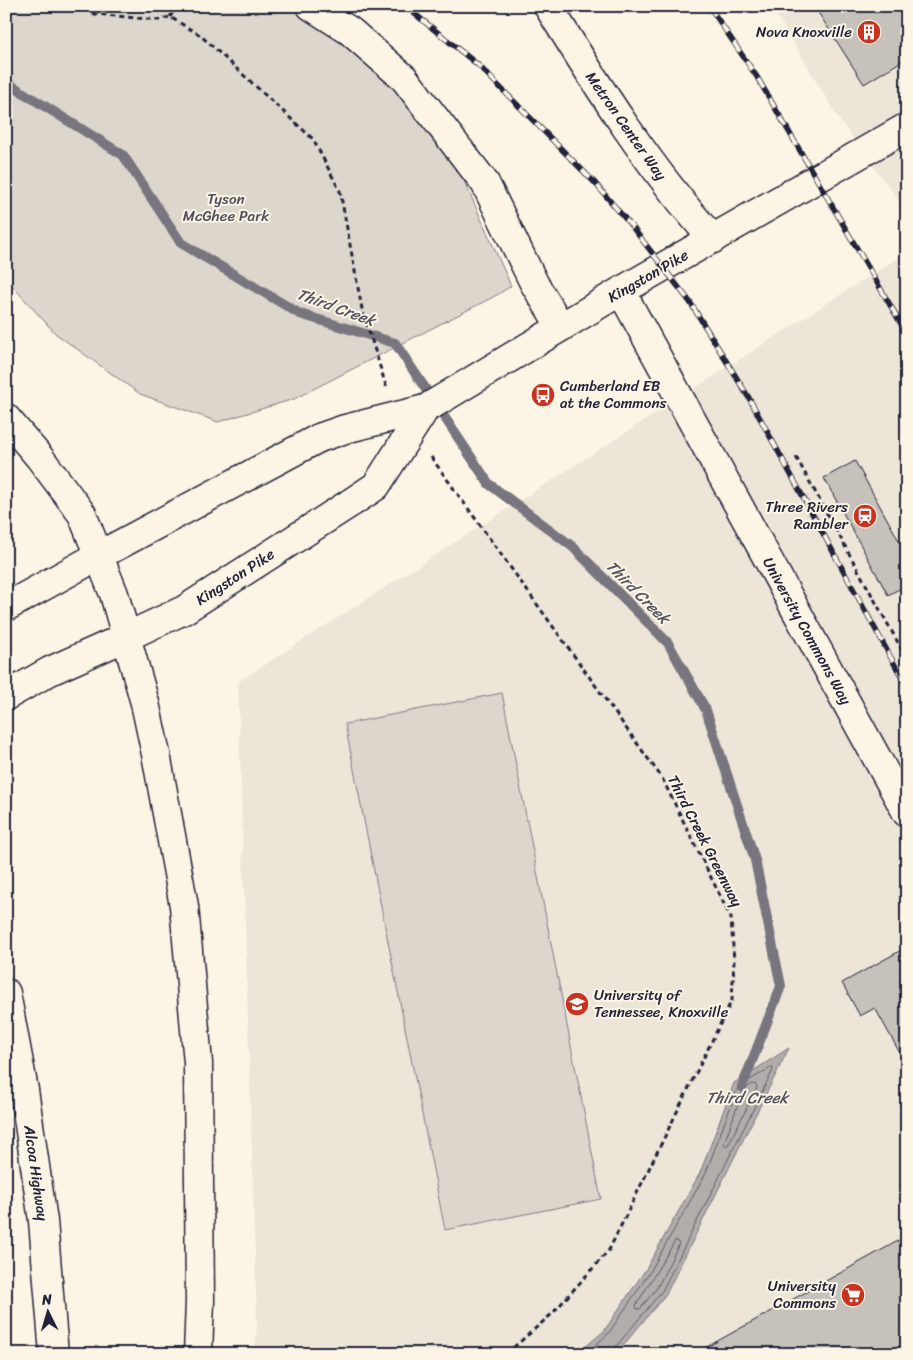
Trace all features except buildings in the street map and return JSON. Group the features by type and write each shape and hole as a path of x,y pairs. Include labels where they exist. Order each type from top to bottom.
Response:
{"main road":[{"path":"311,6 350,31 404,78 484,183 534,283 561,327"},
{"name":"Metron Center Way","path":"548,6 603,94 682,205 713,239"},
{"name":"Kingston Pike","path":"6,607 319,438 345,429 425,409 621,290 907,127"},
{"name":"University Commons Way","path":"621,290 907,813"},
{"name":"Kingston Pike","path":"6,696 50,671 184,610 376,486 425,409"},
{"path":"6,418 40,458 82,514 114,594 145,703 184,906 198,1063 200,1301 198,1354"},
{"name":"Alcoa Highway","path":"6,993 24,1090 43,1221 54,1354"},
{"path":"43,1221 64,1354"}],"path":[{"path":"76,6 95,14 158,20 170,18 200,35 313,139 340,191 362,309"},
{"path":"170,18 177,6"},
{"path":"796,457 907,659"},
{"name":"Third Creek Greenway","path":"432,459 662,778 731,918 734,960 732,1000 609,1250 553,1313 506,1354"}],"shaded area":[{"path":"770,6 907,6 907,212 839,119"},
{"name":"University of Tennessee, Knoxville","path":"907,252 907,1354 255,1354 257,1325 238,682"}],"green space":[{"name":"Tyson McGhee Park","path":"6,6 290,6 360,52 413,101 457,165 511,286 497,295 294,399 218,422 140,394 56,334 6,279"},
{"path":"502,693 601,1199 445,1230 345,724"}],"water":[{"name":"Third Creek","path":"789,1048 666,1294 616,1354 577,1354 604,1331 646,1269 700,1173 734,1083"}],"waterway":[{"name":"Third Creek","path":"6,82 123,155 181,243 300,314 395,343 489,484 573,547 668,643 706,710 755,860 781,986 742,1087"}],"railway":[{"path":"405,6 478,65 595,183 633,228 690,302 749,398 907,687"},
{"path":"709,6 757,77 907,334"}],"place":[{"name":"Nova Knoxville","path":"869,32"},
{"name":"Cumberland EB at the Commons","path":"543,395"},
{"name":"Three Rivers Rambler","path":"865,516"},
{"name":"University of Tennessee, Knoxville","path":"577,1004"},
{"name":"University Commons","path":"853,1295"}]}
